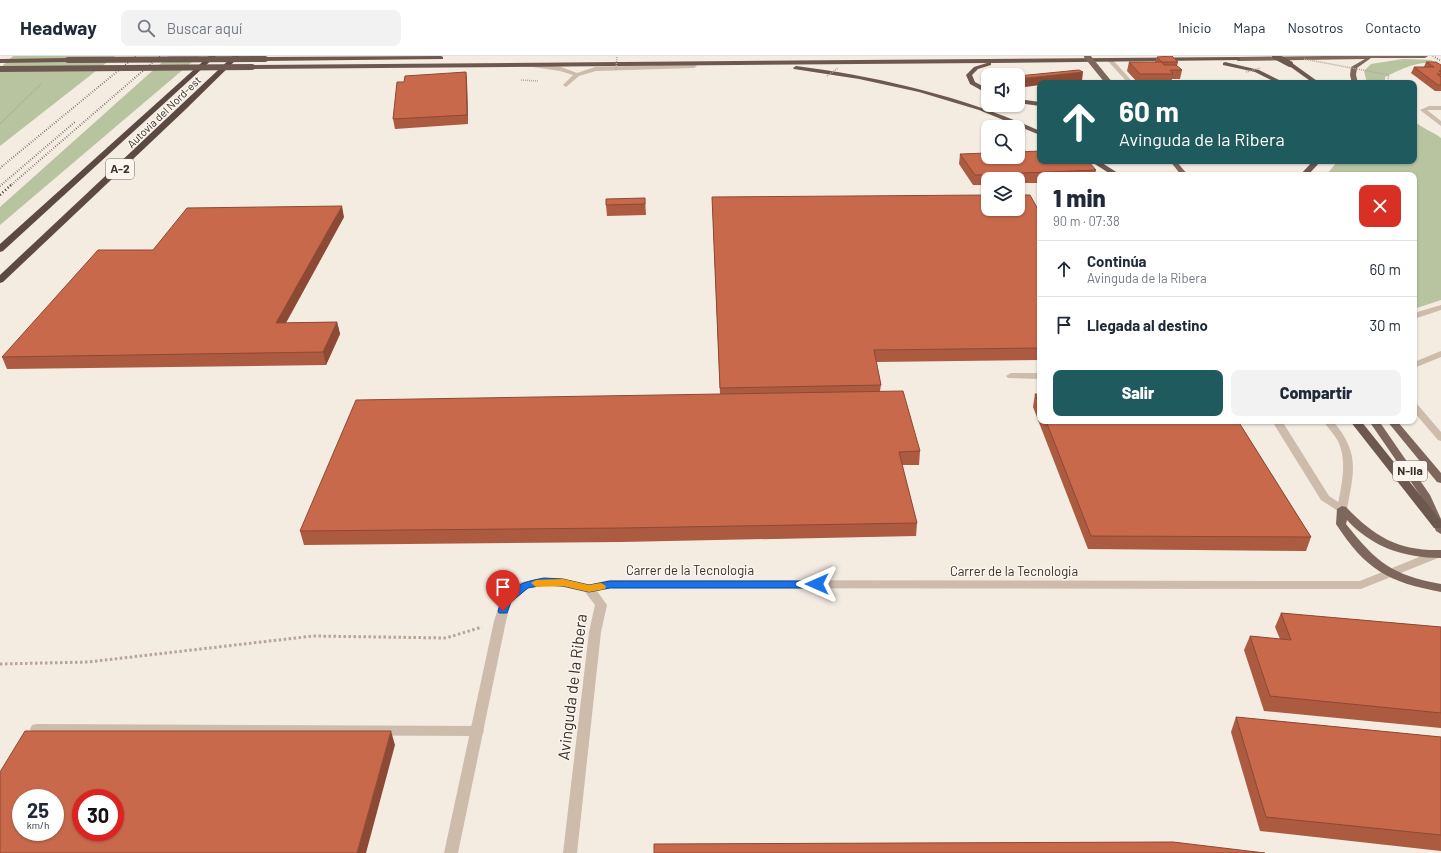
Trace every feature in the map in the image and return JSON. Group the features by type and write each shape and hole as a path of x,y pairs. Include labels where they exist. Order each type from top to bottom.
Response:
{"highway":[{"name":"Autovia del Nord-est","path":"0,249 213,56"},
{"name":"Autovia del Nord-est","path":"0,280 183,109 237,56"},
{"path":"0,61 979,56"},
{"path":"1274,56 1290,64 1314,80"},
{"path":"580,65 1238,59"},
{"path":"1177,60 1236,66 1262,73 1276,80"},
{"path":"981,88 972,83 969,79 972,71 984,66 1012,61"},
{"path":"0,69 526,65 789,68 847,74 887,82 954,100 1037,132"},
{"path":"1025,102 1037,104"},
{"path":"1099,164 1112,172"},
{"path":"1307,172 1313,164"},
{"path":"1358,424 1386,457 1440,528"}],"main road":[{"path":"1087,56 1107,80"},
{"path":"1238,59 1425,56"},
{"path":"1354,80 1353,72 1357,64 1366,60 1388,57"},
{"path":"1176,164 1182,172"},
{"name":"N-IIa","path":"1376,424 1425,495 1440,528"},
{"name":"N-IIa","path":"1394,424 1441,480"},
{"path":"1342,509 1366,533 1377,541 1405,551 1438,554"},
{"path":"1342,509 1341,524 1364,554 1389,574 1405,581 1441,588"}],"street":[{"path":"1110,60 1128,80"},
{"path":"526,65 561,69 577,75"},
{"path":"566,85 577,75 601,69 694,66"},
{"path":"1441,108 1429,108 1423,110 1441,124"},
{"path":"1417,315 1441,307"},
{"path":"1417,364 1441,354"},
{"path":"1011,376 1037,376"},
{"path":"1417,410 1441,438"},
{"path":"1279,424 1325,498 1342,509 1349,467 1348,455 1345,444 1338,432 1331,424"},
{"name":"Carrer de la Tecnologia","path":"589,589 610,584 1361,585 1438,554"},
{"path":"451,853 500,621 506,600 525,585 544,582 563,583 589,589"},
{"name":"Avinguda de la Ribera","path":"570,853 595,632 600,604 589,589"},
{"path":"37,729 477,731"}],"path":[{"path":"616,70 617,56"},
{"path":"1303,58 1389,75 1388,80"},
{"path":"827,76 838,68"},
{"path":"1246,72 1260,68"},
{"path":"0,124 21,106 28,96 43,82"},
{"path":"0,664 88,662 314,636 446,638 500,621"}],"green space":[{"path":"13,56 115,56 0,146 0,68"},
{"path":"169,56 199,56 0,225 0,207"},
{"path":"1403,59 1431,60 1434,62 1414,65 1403,69 1385,77 1385,80 1366,80 1364,71 1371,64"},
{"path":"1417,123 1441,138 1441,300 1417,308 1417,172 1329,172 1335,164 1417,164"}],"building":[{"path":"1172,56 1178,62 1162,62 1157,57"},
{"path":"1129,62 1162,62 1164,65 1176,65 1182,70 1170,70 1173,74 1140,74"},
{"path":"1426,62 1436,62 1441,65 1441,71 1439,71 1441,74 1437,74 1441,77 1441,85 1438,85 1414,67 1434,67"},
{"path":"1079,70 1083,72 1025,78 1025,75"},
{"path":"466,72 467,115 393,119 397,82 404,82 405,76"},
{"path":"1037,151 1037,164 1091,164 1096,170 1025,173 981,172 981,175 975,175 960,154 981,153 981,164 1025,164 1025,152"},
{"path":"981,195 981,216 1025,216 1025,195 1030,195 1037,208 1037,348 874,350 881,385 720,388 712,197"},
{"path":"645,198 645,204 606,205 606,199"},
{"path":"342,206 276,323 337,322 323,352 2,357 98,250 153,250 187,208"},
{"path":"903,391 920,451 899,452 917,523 300,531 356,400"},
{"path":"1047,424 1240,424 1311,537 1091,536"},
{"path":"1281,613 1441,627 1441,713 1270,696 1250,636 1291,640"},
{"path":"1236,717 1441,737 1441,835 1266,817"},
{"path":"25,731 391,731 357,853 0,853 0,772"},
{"path":"1173,842 1265,853 654,853 654,844"}],"railway":[{"path":"0,168 136,56"},
{"path":"10,186 160,56"},
{"path":"1433,56 1441,61"},
{"path":"0,186 76,121"},
{"path":"0,195 11,185"}],"slow traffic":[{"path":"536,583 563,583 589,589 601,586"}],"route":[{"path":"503,611 506,600 525,585 544,582 563,583 589,589 610,584 817,584"}]}
